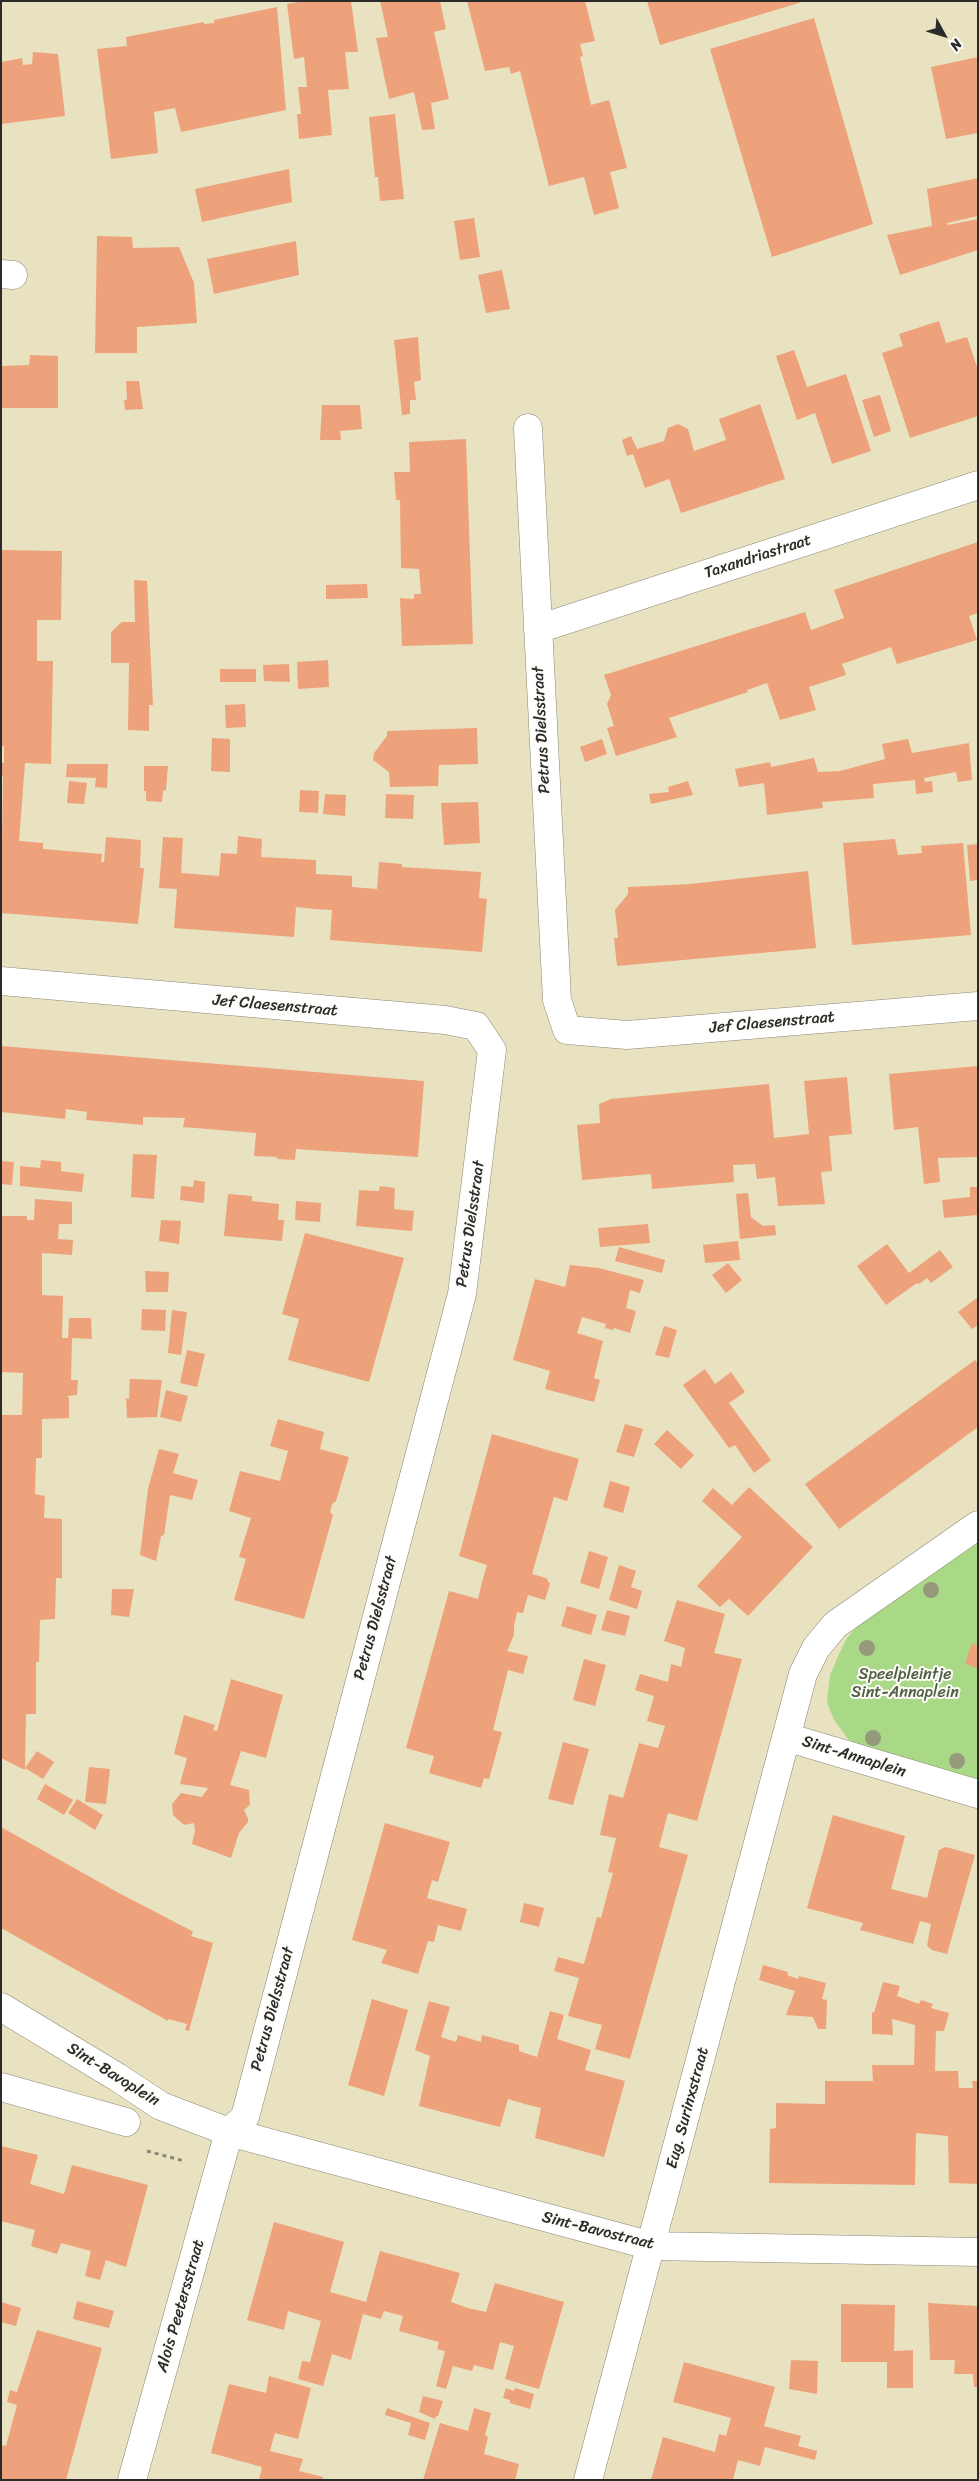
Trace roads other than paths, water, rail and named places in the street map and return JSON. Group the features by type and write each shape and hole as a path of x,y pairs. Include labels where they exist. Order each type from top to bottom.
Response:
{"street":[{"name":"Petrus Dielsstraat","path":"528,428 557,1000 566,1030"},
{"name":"Taxandriastraat","path":"538,629 978,485"},
{"name":"Jef Claesenstraat","path":"1,981 445,1020 476,1026 492,1050 488,1093"},
{"name":"Jef Claesenstraat","path":"566,1030 627,1034 978,1006"},
{"name":"Petrus Dielsstraat","path":"229,2132 245,2117 462,1294 488,1093"},
{"name":"Sint-Annaplein","path":"978,1525 835,1625 816,1648 803,1674 786,1737 978,1794"},
{"name":"Eug. Surinxstraat","path":"588,2480 652,2246 786,1737"},
{"name":"Sint-Bavoplein","path":"1,2008 117,2077 161,2106 229,2132"},
{"name":"Sint-Bavoplein","path":"1,2087 126,2122"},
{"name":"Sint-Bavostraat","path":"229,2132 652,2246 978,2252"},
{"name":"Alois Peetersstraat","path":"132,2480 229,2132"}],"park label":[{"name":"Speelpleintje Sint-Annaplein","path":"905,1684"}]}
